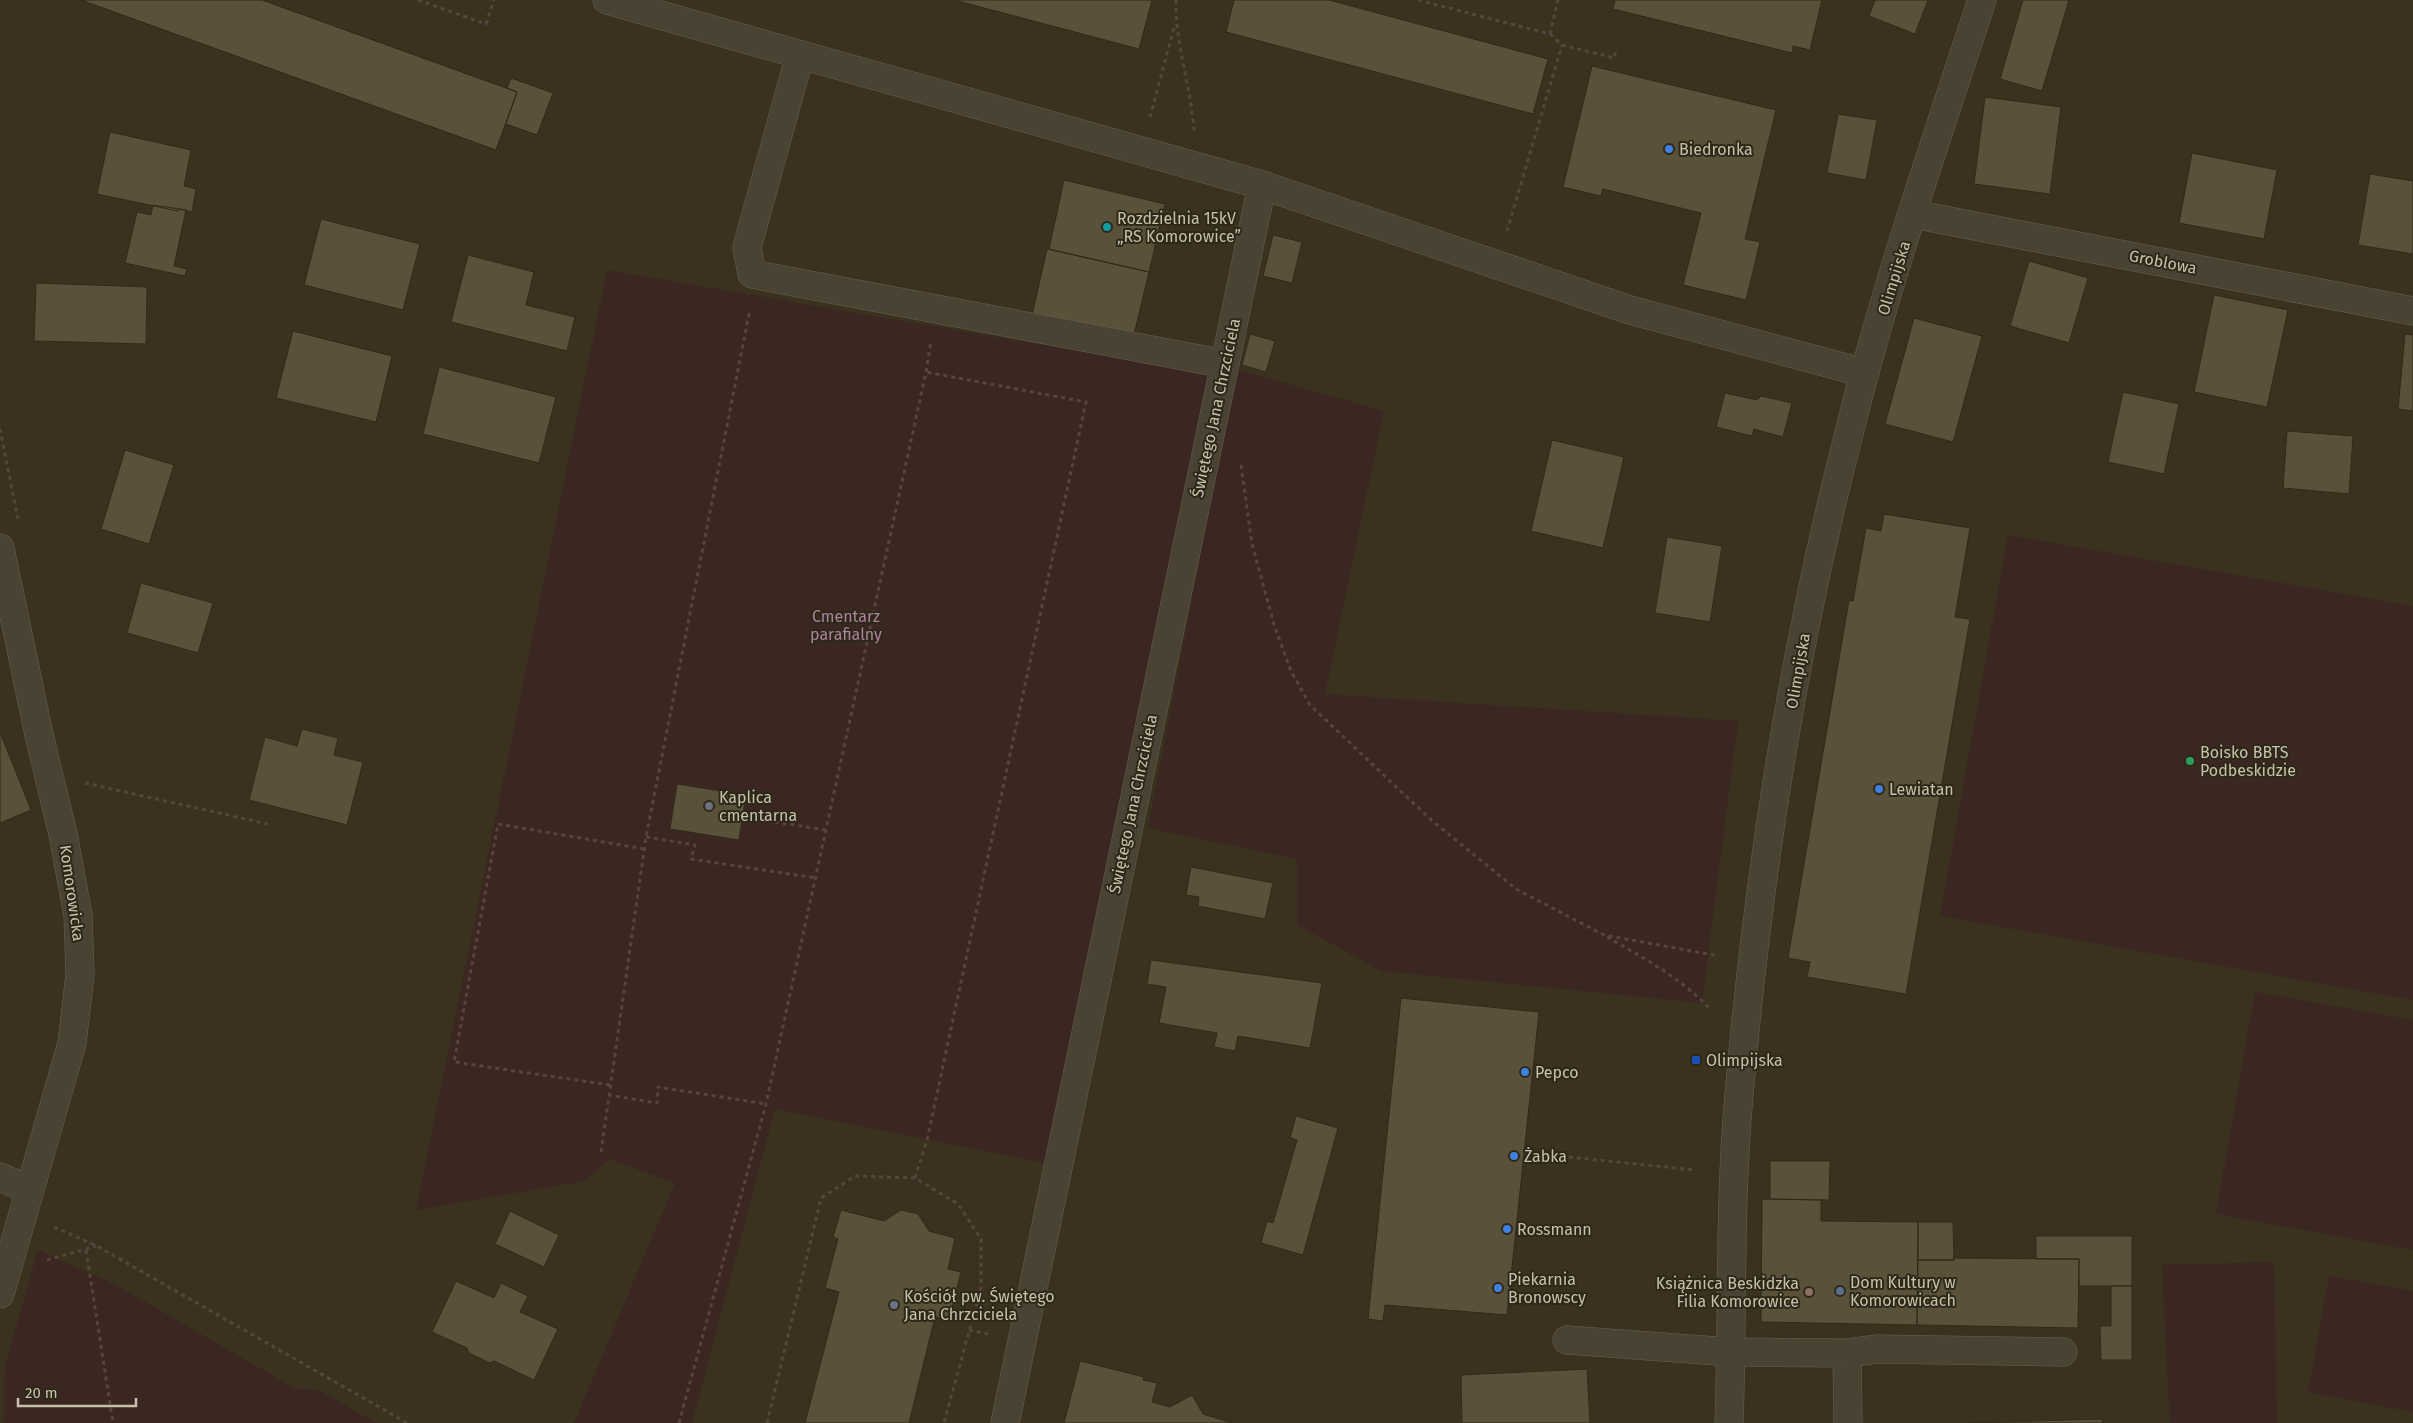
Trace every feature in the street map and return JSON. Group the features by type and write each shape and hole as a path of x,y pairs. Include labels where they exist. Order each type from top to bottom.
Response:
{"street":[{"path":"607,0 1262,185 1630,310 1865,373"},
{"name":"Olimpijska","path":"1729,1423 1730,1303 1738,1100 1766,862 1810,607 1838,478 1865,373 1913,214 1982,0"},
{"path":"800,55 747,247 752,274 1225,364"},
{"name":"Świętego Jana Chrzciciela","path":"1005,1423 1262,185"},
{"name":"Groblowa","path":"1913,214 2413,310"},
{"name":"Komorowicka","path":"0,548 39,736 63,834 78,915 80,975 72,1043 0,1294"},
{"path":"0,1177 30,1190"},
{"path":"1567,1340 1731,1352 1847,1353 1878,1349 2063,1352"},
{"path":"1847,1353 1848,1423"}],"path":[{"path":"418,0 486,24 494,0"},
{"path":"1176,0 1176,23 1192,111 1195,166"},
{"path":"1418,0 1550,34 1562,44 1614,58 1616,50"},
{"path":"1550,34 1558,0"},
{"path":"1150,118 1176,23"},
{"path":"1505,238 1562,44"},
{"path":"600,1152 646,836 751,305"},
{"path":"679,1423 766,1104 926,372 931,335"},
{"path":"916,1178 926,1140 1086,402 926,372"},
{"path":"1241,462 1252,544 1275,628 1291,671 1310,705 1430,819 1516,889 1604,935 1652,963 1687,987 1710,1010"},
{"path":"84,783 268,824"},
{"path":"743,818 826,830"},
{"path":"610,1085 454,1062 498,824 645,849"},
{"path":"646,836 694,845 691,860 816,878"},
{"path":"1604,935 1722,956"},
{"path":"608,1095 657,1103 658,1086 766,1104"},
{"path":"1528,1153 1696,1170"},
{"path":"767,1423 821,1198 855,1176 916,1178 958,1204 981,1239 981,1288 944,1423"},
{"path":"53,1227 97,1246 407,1423"},
{"path":"40,1261 97,1246"},
{"path":"86,1250 112,1423"}],"green space":[{"name":"Cmentarz parafialny","path":"607,270 1212,374 1045,1163 775,1109 692,1423 574,1423 675,1183 609,1159 585,1181 416,1210"},
{"path":"1236,369 1384,411 1325,694 1738,721 1702,1003 1381,971 1297,925 1297,859 1148,828"},
{"name":"Boisko BBTS Podbeskidzie","path":"2008,535 2413,606 2413,1000 1940,916"},
{"path":"2255,992 2413,1020 2413,1250 2216,1214"},
{"path":"38,1250 116,1285 296,1389 319,1390 376,1423 4,1423 5,1365"},
{"path":"2274,1262 2277,1423 2170,1423 2162,1265"},
{"path":"2329,1276 2413,1291 2413,1412 2308,1392"}],"building":[{"path":"81,0 262,0 517,92 496,150"},
{"path":"954,0 1152,0 1139,49"},
{"path":"1234,0 1329,0 1548,59 1533,114 1226,32"},
{"path":"1610,0 1822,0 1810,50 1793,46 1792,53 1613,9 1615,1"},
{"path":"1875,0 1928,0 1915,34 1869,16"},
{"path":"2023,0 2069,0 2042,91 2000,79"},
{"name":"Biedronka","path":"1592,66 1776,110 1745,239 1760,242 1746,300 1683,285 1701,213 1603,189 1601,196 1563,187"},
{"path":"511,78 553,93 537,135 506,124 517,92 507,88"},
{"path":"1985,97 2061,107 2050,194 1974,184"},
{"path":"1838,114 1877,120 1866,180 1827,173"},
{"path":"110,132 191,150 184,186 196,189 192,212 179,209 178,211 97,194"},
{"path":"2192,153 2277,170 2264,239 2179,223"},
{"path":"2370,174 2413,181 2413,254 2358,245"},
{"name":"Rozdzielnia 15kV „RS Komorowice”","path":"1064,180 1165,204 1149,272 1049,249"},
{"path":"153,205 186,210 174,266 187,269 185,276 125,263 137,212 151,215"},
{"path":"321,219 420,244 403,310 304,285"},
{"path":"1273,235 1302,242 1292,283 1263,276"},
{"path":"1047,249 1149,272 1132,343 1031,320"},
{"path":"468,255 534,272 526,305 575,317 567,351 451,322"},
{"path":"2029,261 2088,278 2069,343 2010,326"},
{"path":"36,283 147,287 146,344 34,341"},
{"path":"2214,295 2288,310 2267,407 2194,392"},
{"path":"1914,318 1982,336 1953,442 1885,424"},
{"path":"293,331 392,356 376,422 276,398"},
{"path":"1250,334 1275,341 1266,372 1242,365"},
{"path":"2405,334 2413,335 2413,411 2398,409"},
{"path":"439,367 556,397 539,463 423,434"},
{"path":"2123,392 2179,404 2164,474 2108,462"},
{"path":"1725,393 1757,400 1761,396 1792,403 1783,437 1754,429 1752,436 1716,427"},
{"path":"2287,431 2353,436 2349,494 2283,488"},
{"path":"1552,440 1624,457 1603,548 1531,531"},
{"path":"125,450 174,465 149,544 101,529"},
{"name":"Lewiatan","path":"1884,514 1970,528 1955,617 1970,619 1906,994 1807,977 1810,962 1788,958 1849,600 1853,601 1866,528 1881,531"},
{"path":"1667,537 1722,546 1710,622 1655,613"},
{"path":"141,583 213,603 198,653 127,633"},
{"path":"302,729 338,738 334,755 363,762 347,825 249,800 265,737 297,746"},
{"path":"0,732 31,810 0,823"},
{"name":"Kaplica cmentarna","path":"677,784 746,795 739,840 670,829"},
{"path":"1191,867 1273,883 1265,919 1198,906 1199,897 1186,895"},
{"path":"1151,960 1322,983 1310,1048 1238,1036 1235,1051 1214,1047 1217,1033 1159,1023 1166,987 1147,984"},
{"path":"1401,998 1539,1012 1507,1315 1385,1305 1383,1321 1368,1319"},
{"path":"1296,1116 1338,1128 1303,1255 1261,1243 1267,1221 1273,1223 1297,1140 1290,1138"},
{"path":"1770,1161 1830,1161 1829,1200 1770,1199"},
{"name":"Dom Kultury w Komorowicach","path":"1762,1199 1821,1200 1821,1221 1918,1222 1917,1325 1761,1322"},
{"name":"Kościół pw. Świętego Jana Chrzciciela","path":"841,1210 884,1221 901,1210 918,1214 929,1231 955,1238 948,1269 961,1272 949,1321 935,1317 909,1423 805,1423 839,1292 825,1288 838,1239 833,1237"},
{"path":"510,1211 559,1235 544,1267 495,1244"},
{"path":"1918,1222 1953,1222 1954,1260 1918,1260"},
{"path":"2036,1236 2132,1236 2132,1286 2079,1286 2079,1259 2036,1259"},
{"path":"1954,1258 2079,1259 2078,1328 1917,1325 1918,1260 1954,1260"},
{"path":"456,1281 494,1298 501,1283 528,1296 520,1312 558,1329 534,1380 494,1361 490,1363 469,1353 467,1348 432,1332"},
{"path":"2111,1286 2132,1286 2132,1360 2101,1360 2100,1326 2111,1326"},
{"path":"1080,1361 1144,1377 1143,1380 1157,1383 1152,1402 1170,1407 1192,1395 1203,1414 1232,1423 1064,1423"},
{"path":"1587,1369 1590,1423 1462,1423 1461,1375"},
{"path":"2102,1419 2102,1423 1969,1423"}],"place":[{"name":"Biedronka","path":"1669,149"},
{"name":"Rozdzielnia 15kV „RS Komorowice”","path":"1107,227"},
{"name":"Boisko BBTS Podbeskidzie","path":"2190,761"},
{"name":"Lewiatan","path":"1879,789"},
{"name":"Kaplica cmentarna","path":"709,806"},
{"name":"Olimpijska","path":"1696,1060"},
{"name":"Pepco","path":"1525,1072"},
{"name":"Żabka","path":"1514,1156"},
{"name":"Rossmann","path":"1507,1229"},
{"name":"Piekarnia Bronowscy","path":"1498,1288"},
{"name":"Dom Kultury w Komorowicach","path":"1840,1291"},
{"name":"Książnica Beskidzka Filia Komorowice","path":"1809,1292"},
{"name":"Kościół pw. Świętego Jana Chrzciciela","path":"894,1305"}]}
